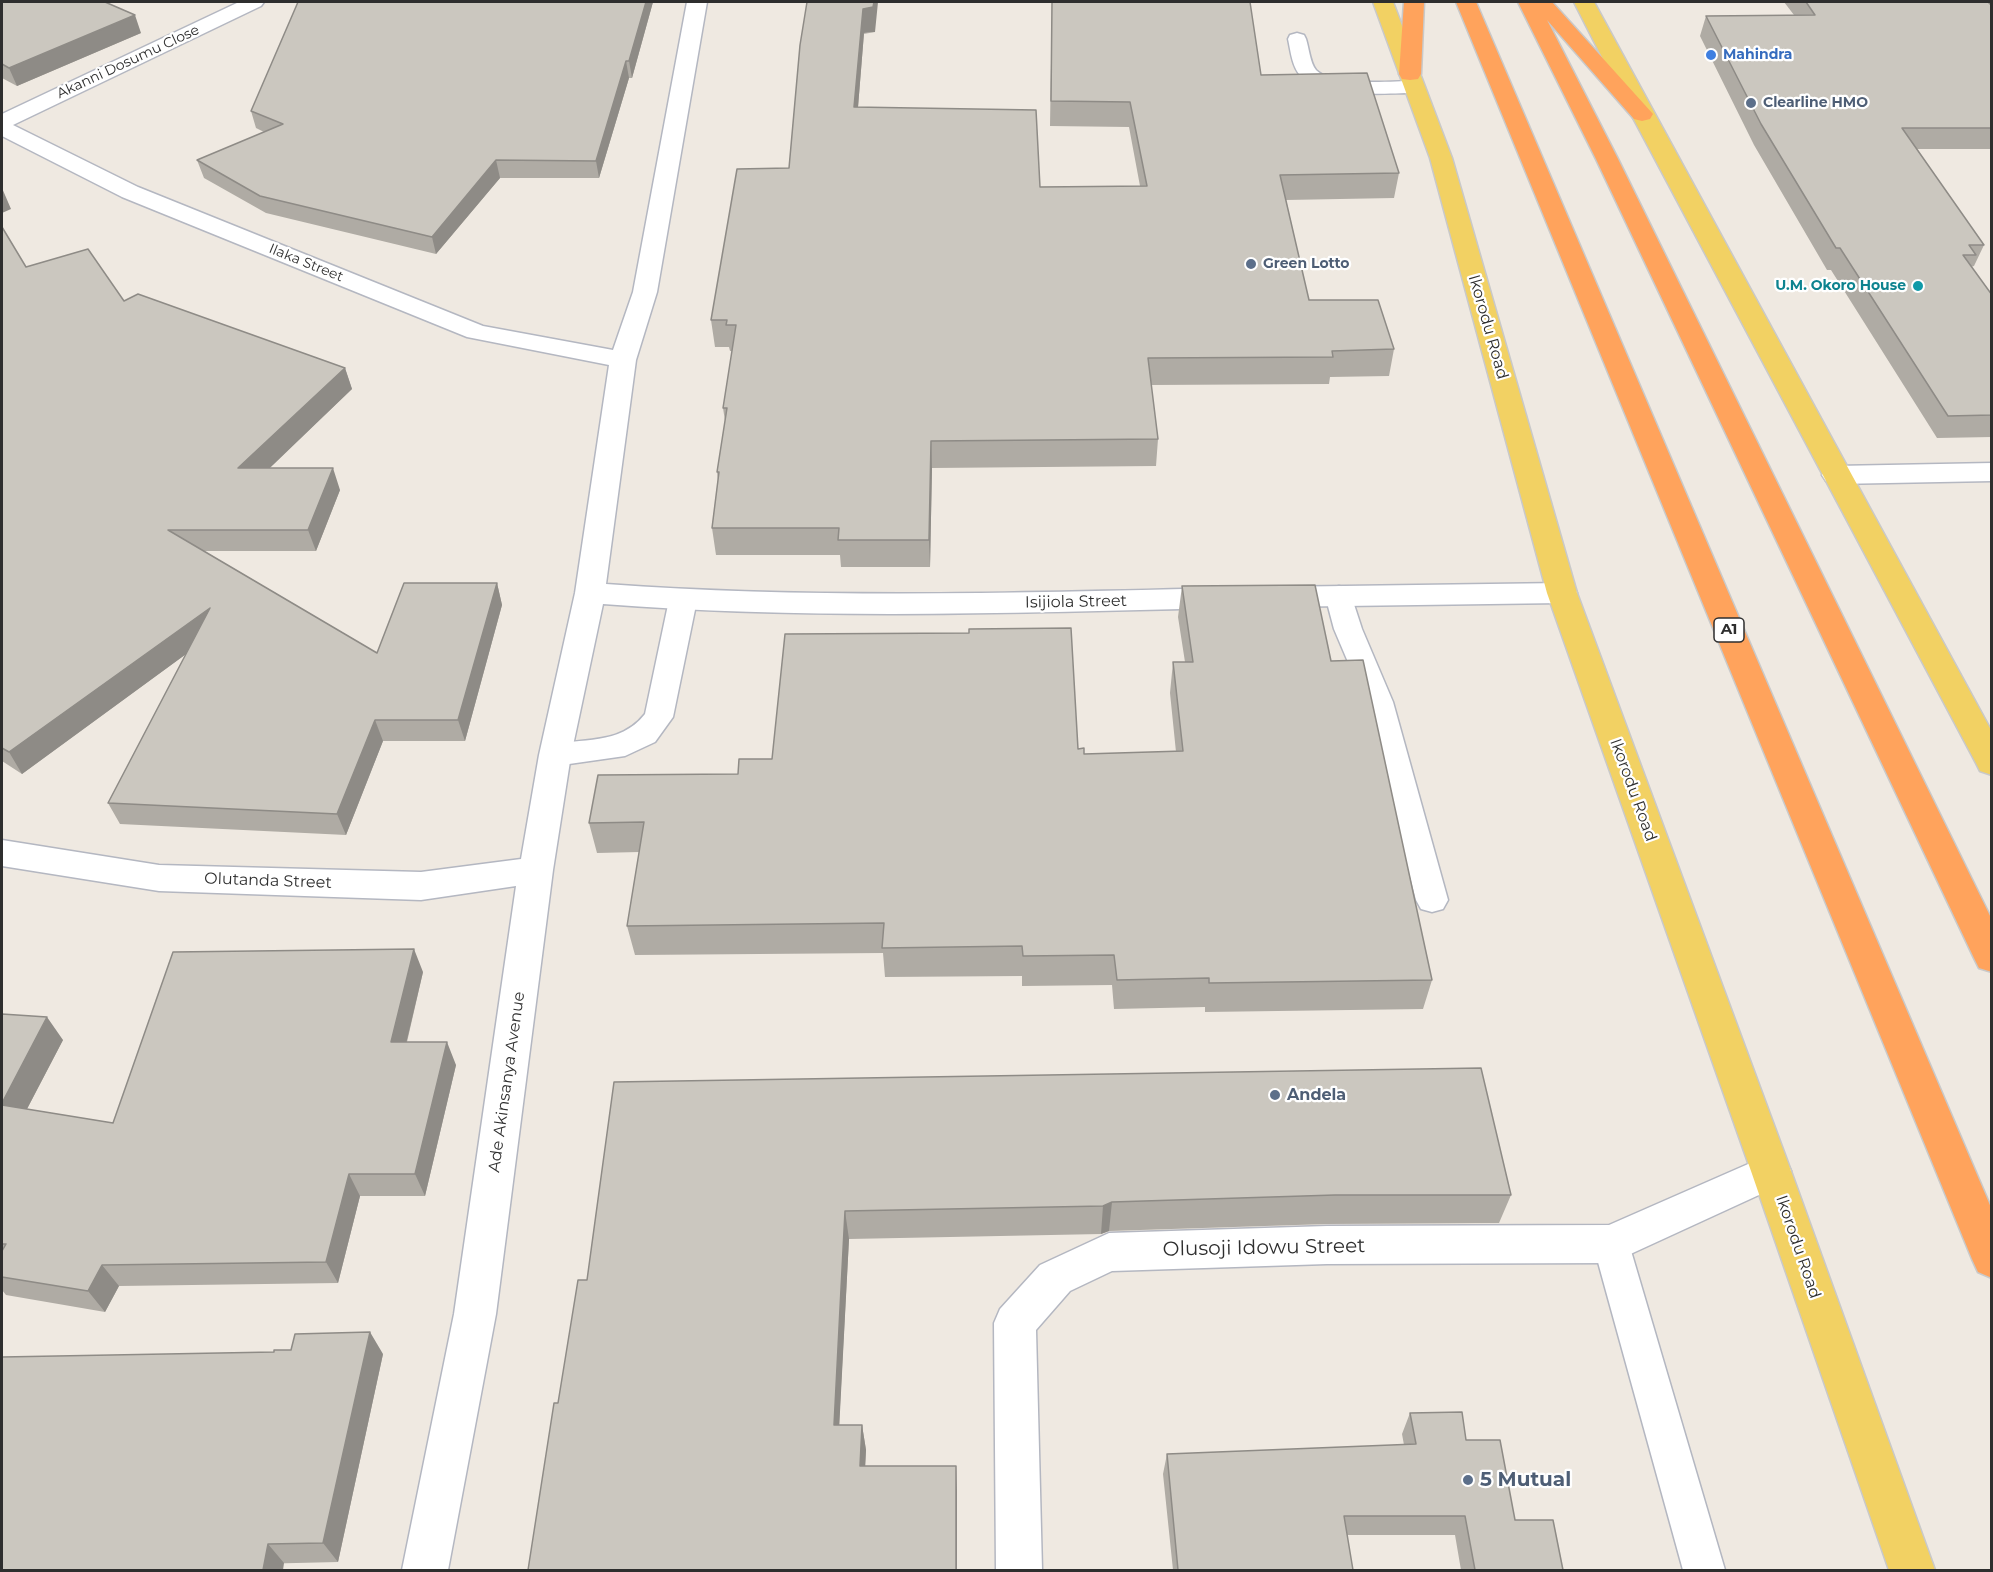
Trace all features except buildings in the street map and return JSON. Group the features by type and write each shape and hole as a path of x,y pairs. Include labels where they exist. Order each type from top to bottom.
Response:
{"highway":[{"path":"1412,80 1414,2"},
{"name":"A1","path":"1466,2 1992,1259"},
{"path":"1528,2 1607,159 1992,958"},
{"path":"1542,2 1642,114"}],"main road":[{"name":"Ikorodu Road","path":"1383,2 1441,158 1562,593 1771,1171 1912,1570"},
{"path":"1584,2 1642,114 1992,763"}],"street":[{"name":"Akanni Dosumu Close","path":"2,122 254,2"},
{"name":"Ade Akinsanya Avenue","path":"425,1570 475,1314 536,870 555,755 590,593 623,360 645,292 697,2"},
{"name":"Ilaka Street","path":"2,128 130,192 476,332 623,360"},
{"path":"1836,475 1992,472"},
{"name":"Isijiola Street","path":"590,593 683,600 935,605 1339,595 1562,593"},
{"name":"Olutanda Street","path":"2,853 159,878 421,885 536,870"},
{"name":"Olusoji Idowu Street","path":"1019,1570 1015,1323 1055,1278 1109,1252 1328,1245 1611,1244 1771,1171"}],"lane":[{"path":"1297,39 1307,73 1321,83 1345,86 1412,80"},
{"path":"1339,595 1348,629 1379,702 1432,900"},
{"path":"555,755 625,745 645,735 659,717 683,600"},
{"path":"1611,1244 1704,1570"}],"place":[{"name":"Mahindra","path":"1711,55"},
{"name":"Clearline HMO","path":"1751,103"},
{"name":"Green Lotto","path":"1251,264"},
{"name":"U.M. Okoro House","path":"1918,286"},
{"name":"Andela","path":"1275,1095"},
{"name":"5 Mutual","path":"1468,1480"}]}
